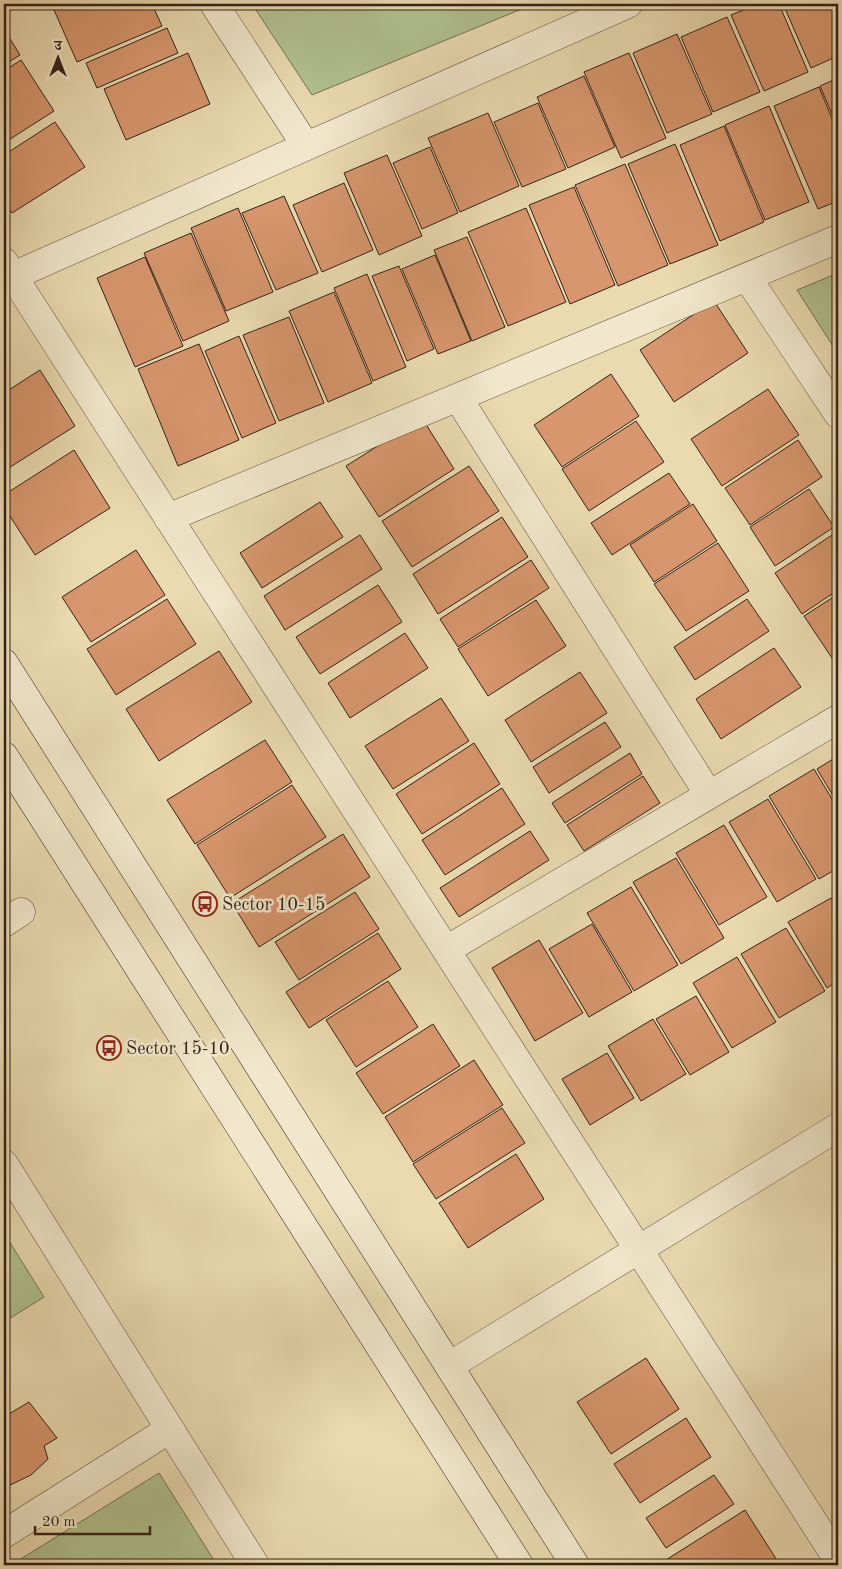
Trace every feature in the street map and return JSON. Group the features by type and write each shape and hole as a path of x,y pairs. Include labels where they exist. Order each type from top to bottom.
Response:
{"street":[{"path":"214,4 306,146"},
{"path":"619,5 306,146 8,269 838,1560"},
{"path":"168,518 838,239"},
{"path":"747,277 838,414"},
{"path":"458,398 709,795"},
{"path":"4,663 576,1565"},
{"path":"446,950 838,719"},
{"path":"4,756 519,1565"},
{"path":"449,1366 838,1127"},
{"path":"4,1164 255,1565"},
{"path":"4,1534 170,1429"}],"green space":[{"path":"252,4 534,4 312,95"},
{"path":"838,273 838,354 797,290"},
{"path":"4,1233 44,1297 4,1322"},
{"path":"159,1473 217,1565 11,1565"}],"building":[{"path":"68,4 152,4 162,26 77,62 54,10"},
{"path":"758,4 779,4 808,72 764,91 731,15"},
{"path":"783,4 838,4 838,56 811,68"},
{"path":"727,17 760,92 713,112 681,37"},
{"path":"167,28 178,53 97,88 86,63"},
{"path":"4,29 20,55 4,65"},
{"path":"677,34 712,114 667,133 633,53"},
{"path":"188,53 210,104 126,140 104,89"},
{"path":"629,53 666,138 621,158 584,72"},
{"path":"21,60 54,111 4,143 4,71"},
{"path":"584,76 615,147 568,168 537,97"},
{"path":"838,78 838,128 820,86"},
{"path":"819,87 838,133 838,201 818,209 774,106"},
{"path":"538,103 566,169 522,187 494,122"},
{"path":"769,106 809,202 765,220 725,125"},
{"path":"488,113 519,186 460,212 428,138"},
{"path":"55,122 85,167 12,213 4,202 4,155"},
{"path":"724,126 764,222 720,241 680,145"},
{"path":"675,144 718,245 670,264 628,164"},
{"path":"430,147 458,213 422,229 393,163"},
{"path":"387,155 422,236 379,255 344,173"},
{"path":"625,164 668,265 618,286 575,185"},
{"path":"344,183 373,250 322,272 293,205"},
{"path":"574,187 615,285 570,304 529,205"},
{"path":"284,196 318,273 276,290 242,213"},
{"path":"238,208 273,292 226,311 191,228"},
{"path":"526,208 566,302 508,326 468,232"},
{"path":"191,233 229,321 183,341 144,253"},
{"path":"467,237 505,327 472,341 434,250"},
{"path":"435,255 471,341 438,354 402,269"},
{"path":"145,257 183,346 135,367 97,278"},
{"path":"399,266 434,349 407,361 372,276"},
{"path":"367,274 406,367 373,381 334,288"},
{"path":"334,292 372,383 328,402 289,311"},
{"path":"714,301 748,353 674,402 640,350"},
{"path":"289,317 324,403 279,421 243,335"},
{"path":"239,336 276,423 242,438 205,351"},
{"path":"199,344 239,440 178,466 138,369"},
{"path":"40,370 75,426 4,471 4,393"},
{"path":"611,374 639,416 562,467 534,425"},
{"path":"768,389 799,435 722,486 691,439"},
{"path":"422,418 454,469 379,517 346,466"},
{"path":"636,421 664,462 589,511 562,469"},
{"path":"798,440 822,477 750,525 725,488"},
{"path":"74,450 110,508 35,555 4,507 4,495"},
{"path":"469,466 499,511 412,567 382,521"},
{"path":"669,473 690,504 612,555 591,523"},
{"path":"809,489 834,527 775,566 750,527"},
{"path":"320,502 343,537 262,588 240,553"},
{"path":"693,504 717,541 654,582 630,545"},
{"path":"502,517 528,557 438,614 413,574"},
{"path":"838,531 838,590 802,614 775,573"},
{"path":"360,535 382,569 285,630 264,596"},
{"path":"718,543 749,591 686,631 654,584"},
{"path":"136,550 165,595 91,642 62,597"},
{"path":"531,560 549,588 458,647 440,619"},
{"path":"378,585 402,622 320,674 296,637"},
{"path":"838,594 838,659 834,661 804,616"},
{"path":"167,599 196,644 116,695 87,649"},
{"path":"747,599 769,631 695,680 674,647"},
{"path":"536,600 566,646 488,696 458,649"},
{"path":"405,633 428,668 350,718 328,683"},
{"path":"774,648 801,687 721,739 696,699"},
{"path":"219,651 252,702 159,761 126,709"},
{"path":"580,672 607,713 531,762 505,720"},
{"path":"441,698 469,741 393,789 365,746"},
{"path":"605,722 621,747 549,793 533,767"},
{"path":"265,740 292,782 195,844 167,800"},
{"path":"474,743 500,784 422,834 396,794"},
{"path":"630,753 642,774 565,823 552,803"},
{"path":"838,756 838,804 817,769"},
{"path":"814,769 838,809 838,868 819,879 769,796"},
{"path":"643,776 660,803 584,851 567,825"},
{"path":"292,785 326,837 230,898 197,845"},
{"path":"502,788 525,824 445,875 422,840"},
{"path":"768,799 816,879 777,902 729,822"},
{"path":"724,825 767,897 719,925 676,853"},
{"path":"530,831 549,860 459,917 440,888"},
{"path":"343,834 370,877 259,947 232,903"},
{"path":"676,858 724,938 681,964 633,882"},
{"path":"631,887 678,965 634,991 587,913"},
{"path":"355,892 379,929 299,980 275,942"},
{"path":"831,898 838,909 838,981 827,988 788,922"},
{"path":"592,924 632,992 589,1017 549,949"},
{"path":"786,928 825,991 779,1018 741,954"},
{"path":"378,933 401,969 309,1028 286,992"},
{"path":"539,940 583,1013 535,1041 492,968"},
{"path":"737,957 776,1022 732,1048 693,983"},
{"path":"388,981 418,1027 356,1067 326,1020"},
{"path":"696,996 729,1052 690,1075 656,1019"},
{"path":"653,1019 686,1074 641,1101 608,1046"},
{"path":"433,1024 460,1066 383,1114 356,1073"},
{"path":"607,1053 634,1098 590,1125 562,1079"},
{"path":"474,1060 503,1105 413,1162 385,1117"},
{"path":"502,1108 525,1143 436,1199 413,1164"},
{"path":"516,1154 544,1199 468,1248 439,1203"},
{"path":"646,1358 679,1409 611,1454 577,1402"},
{"path":"29,1402 57,1438 44,1446 48,1459 31,1475 4,1488 4,1417"},
{"path":"686,1418 711,1457 640,1503 614,1464"},
{"path":"714,1475 734,1504 666,1548 646,1518"},
{"path":"745,1510 780,1565 658,1565"}],"place":[{"name":"Sector 10-15","path":"205,904"},
{"name":"Sector 15-10","path":"109,1048"}]}
